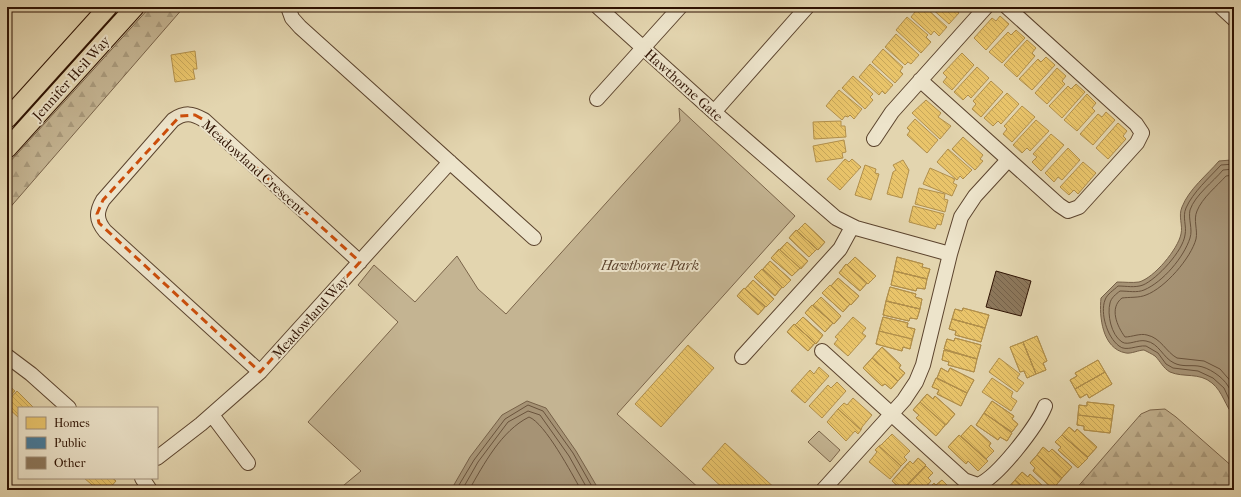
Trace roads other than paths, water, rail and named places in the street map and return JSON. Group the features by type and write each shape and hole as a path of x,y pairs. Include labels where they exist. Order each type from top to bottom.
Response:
{"main road":[{"name":"Jennifer Heil Way","path":"7,119 108,7"},
{"name":"Jennifer Heil Way","path":"7,149 135,7"}],"street":[{"path":"288,7 292,18 300,27 534,238"},
{"name":"Hawthorne Gate","path":"598,7 826,211 852,226 950,254"},
{"path":"597,99 680,7"},
{"path":"714,112 807,7"},
{"path":"874,139 892,112 986,7"},
{"path":"920,80 1059,205 1068,211 1079,207 1137,142 1142,132 1136,124 1006,7"},
{"path":"1221,7 1234,19"},
{"name":"Meadowland Crescent","path":"260,372 105,231 99,223 96,214 103,200 173,120 187,114 195,115 204,120 360,262"},
{"path":"823,490 911,391 920,374 950,254 965,210 975,196 1008,160"},
{"name":"Meadowland Way","path":"158,457 212,415 260,372 450,162"},
{"path":"742,357 843,246 852,226"},
{"path":"7,348 31,374"},
{"path":"822,351 964,480 978,485 990,478 1032,430 1045,406"},
{"path":"7,356 31,374 68,407"},
{"path":"212,415 248,463"},
{"path":"143,479 150,490"}],"water":[{"path":"1219,161 1234,161 1234,416 1216,387 1202,377 1181,375 1170,372 1155,356 1144,350 1126,353 1118,350 1107,339 1101,314 1101,298 1117,282 1139,282 1145,279 1158,269 1170,255 1181,234 1180,217 1185,200 1199,182"},
{"path":"527,401 546,408 576,451 599,490 451,490 470,457 502,415"}],"park label":[{"name":"Hawthorne Park","path":"650,265"}]}
